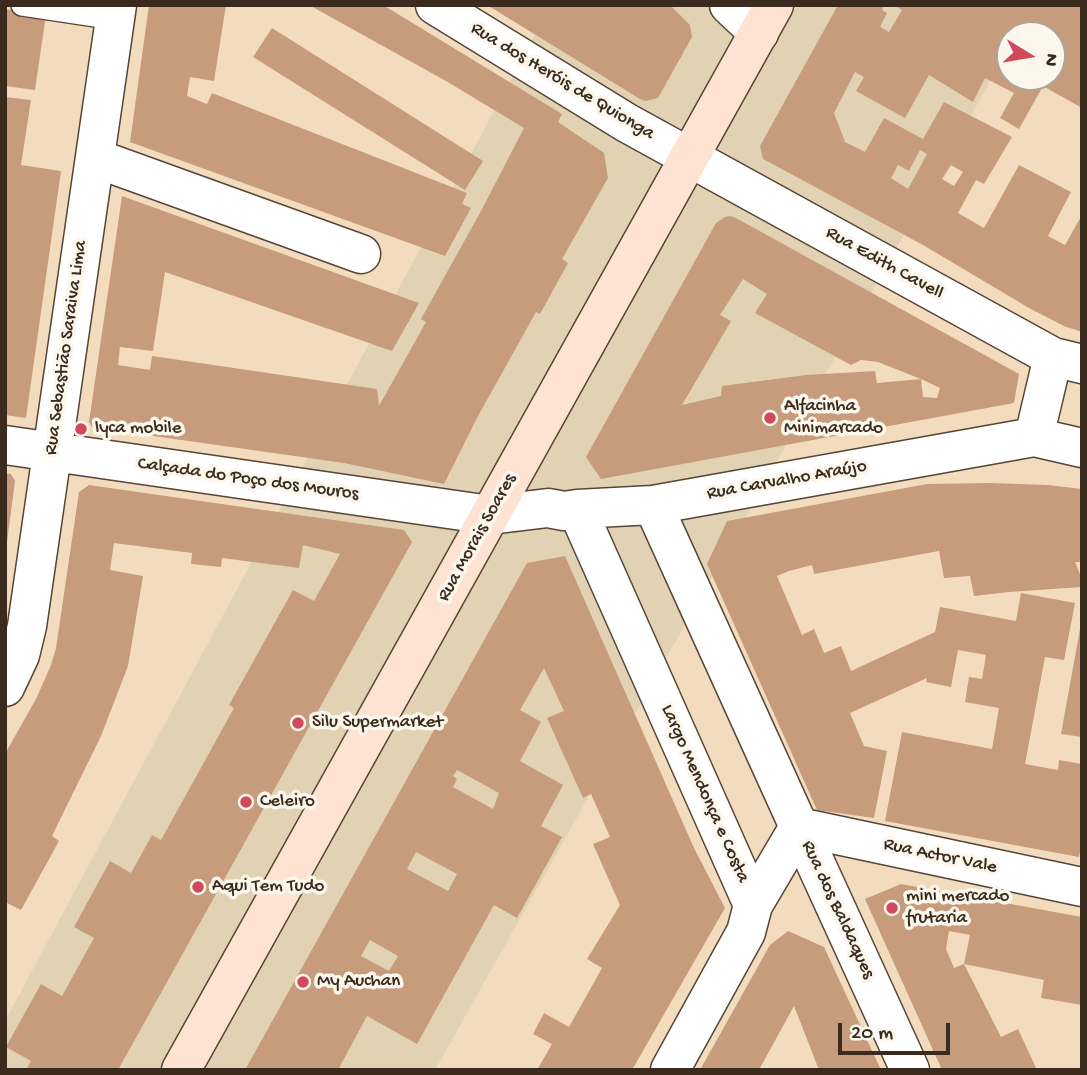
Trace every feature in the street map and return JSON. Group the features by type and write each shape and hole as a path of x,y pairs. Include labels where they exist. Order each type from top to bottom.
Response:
{"main road":[{"name":"Rua Morais Soares","path":"181,1070 767,19"}],"street":[{"name":"Rua dos Heróis de Quionga","path":"435,5 627,123 690,157"},
{"path":"729,5 767,19"},
{"name":"Rua Sebastião Saraiva Lima","path":"5,687 20,655 25,634 116,12"},
{"name":"Rua Edith Cavell","path":"690,157 1067,361"},
{"path":"94,158 360,254"},
{"path":"1034,437 1067,361"},
{"name":"Rua Carvalho Araújo","path":"490,515 548,509 564,511 653,505 1034,437 1082,447"},
{"name":"Calçada do Poço dos Mouros","path":"5,445 490,515"},
{"path":"653,505 799,827"},
{"name":"Largo Mendonça e Costa","path":"577,509 753,905"},
{"name":"Largo Mendonça e Costa","path":"753,905 799,827"},
{"name":"Rua Actor Vale","path":"799,827 1082,887"},
{"name":"Rua dos Baldaques","path":"799,827 910,1070"},
{"path":"670,1070 746,932 753,905"}],"lane":[{"path":"22,5 116,12"}],"shaded area":[{"path":"551,5 1033,5 1021,21 996,21 996,71 435,1070 5,1070 5,1021"}],"building":[{"path":"149,5 226,5 214,81 190,77 187,96 207,104 212,93 467,193 462,204 471,208 445,256 130,142"},
{"path":"309,5 383,5 562,114 558,122 604,153 608,178 562,259 568,263 540,314 536,312 444,484 344,463 97,428 92,427 89,422 122,196 419,303 392,351 165,272 153,351 120,347 118,365 150,370 152,356 377,389 379,406 426,322 421,319 524,128"},
{"path":"487,5 670,5 690,25 692,37 658,98 646,101"},
{"path":"838,5 884,5 882,10 887,13 880,27 889,32 902,10 893,5 1082,5 1082,108 1052,91 1066,91 1066,21 996,21 996,84 985,78 973,102 929,75 905,118 856,91 864,77 855,72 834,113 845,142 865,152 884,118 923,139 944,102 1012,137 984,184 976,180 958,213 984,228 1019,165 1071,192 1048,236 1065,245 1082,215 1082,332 1029,308 923,245 763,159 760,146","holes":["920,150 927,154 908,189 891,178 898,165 909,171","951,165 963,172 954,186 942,179"]},
{"path":"5,9 46,15 35,90 5,86"},
{"path":"272,28 483,161 465,190 253,57"},
{"path":"1010,91 1040,91 1019,129 1000,118 1014,93"},
{"path":"5,97 31,100 21,165 61,171 26,418 5,415"},
{"path":"725,217 736,218 1019,374 1014,403 601,479 586,457 716,223","holes":["743,279 767,294 755,313 851,365 861,360 878,362 921,379 877,383 875,371 806,375 722,386 721,396 682,405 731,321 720,315","921,379 940,388 937,398 923,397"]},
{"path":"5,473 11,474 15,481 7,542 5,542"},
{"path":"990,483 1082,489 1082,562 1075,562 1082,579 1082,587 974,596 970,576 944,578 939,551 814,574 812,565 777,576 802,635 814,629 824,653 841,646 851,671 935,632 940,607 1016,621 1021,593 1075,603 1064,660 1045,657 1025,764 1058,770 1059,760 1082,764 1082,842 1079,857 885,821 902,732 992,749 999,708 965,702 969,677 982,679 986,655 958,650 951,687 926,682 927,678 850,713 864,746 887,751 874,818 817,810 707,564 727,521 927,484"},
{"path":"89,485 404,530 412,542 118,1070 26,1070 31,1061 6,1047 41,984 62,996 94,938 74,927 110,861 131,873 152,835 161,840 234,708 229,705 293,590 314,601 340,554 303,545 299,568 222,558 221,567 191,564 192,553 114,543 110,570 143,576 128,666 101,736 52,836 59,841 21,910 5,902 5,754 37,697 51,665 56,648 79,492"},
{"path":"565,556 694,848 725,908 632,1070 537,1070 552,1044 533,1034 544,1013 569,1027 602,968 587,959 620,905 593,844 610,837 591,794 583,798 547,718 564,711 544,668 520,710 541,722 520,761 563,785 541,826 562,837 517,918 494,905 417,1044 367,1016 338,1070 245,1070 527,563","holes":["457,770 499,793 493,809 453,787 457,779 453,776","416,852 457,874 448,891 407,869","370,940 398,956 389,971 361,956"]},
{"path":"1080,629 1082,630 1082,737 1061,734"},
{"path":"901,884 1082,917 1082,1005 1041,998 1044,980 964,964 1001,1037 1018,1029 1037,1070 942,1070 865,899","holes":["949,931 970,935 964,964 954,968 946,949"]},
{"path":"788,931 824,947 881,1070 819,1070 794,1006 760,1068 764,1070 700,1070 770,945"}],"place":[{"name":"Alfacinha Minimarcado","path":"770,418"},
{"name":"lyca mobile","path":"81,429"},
{"name":"Silu Supermarket","path":"298,723"},
{"name":"Celeiro","path":"246,802"},
{"name":"Aqui Tem Tudo","path":"198,887"},
{"name":"mini mercado frutaria","path":"892,908"},
{"name":"My Auchan","path":"303,982"}]}
